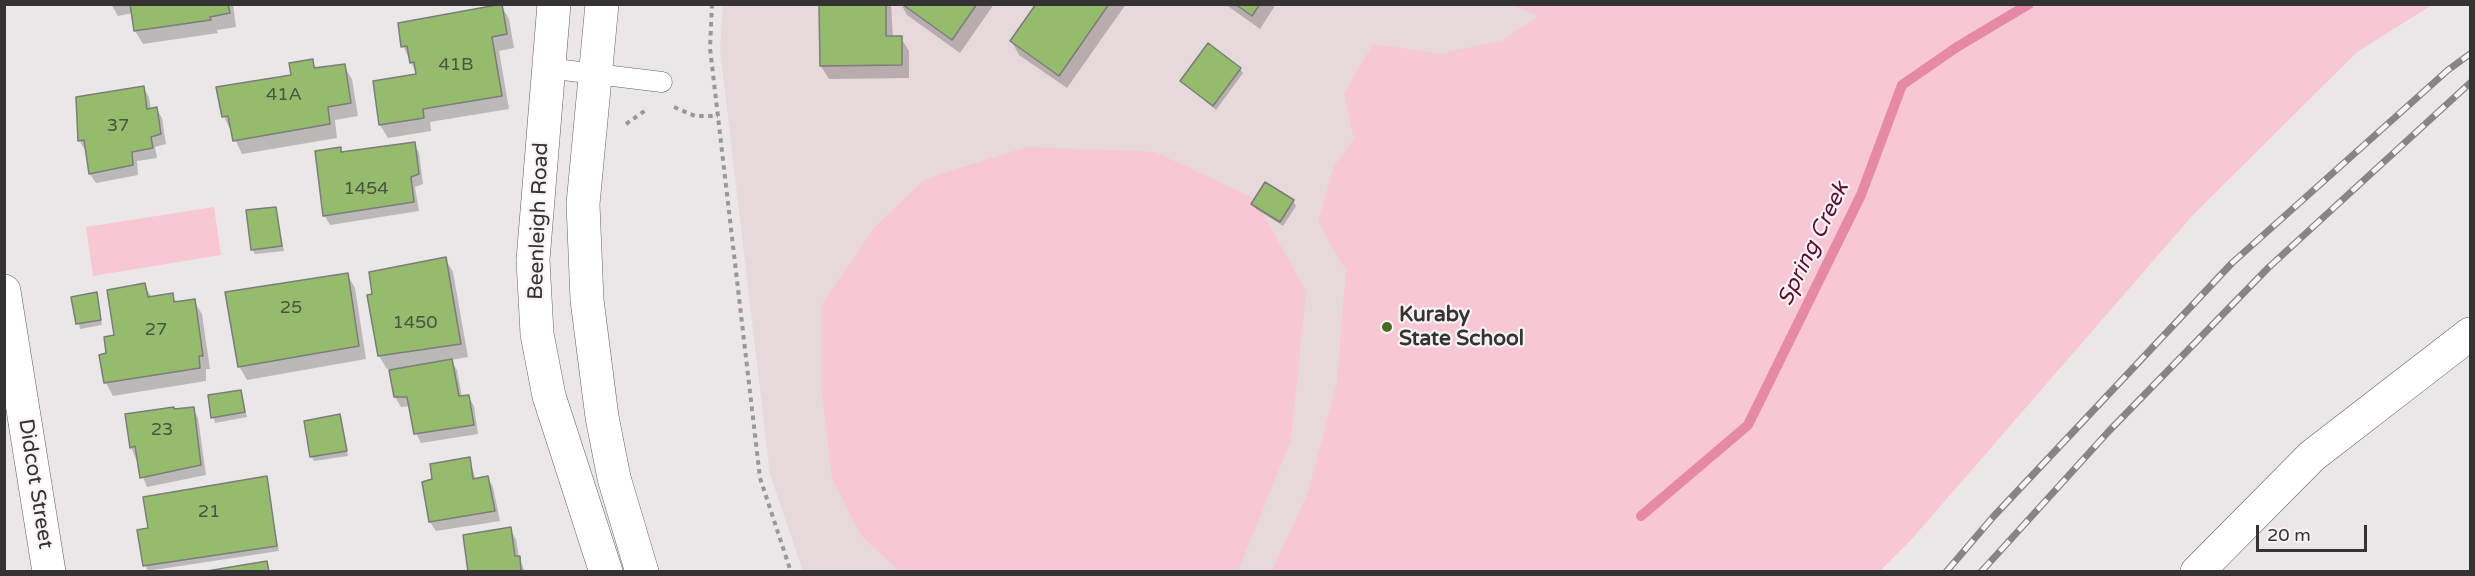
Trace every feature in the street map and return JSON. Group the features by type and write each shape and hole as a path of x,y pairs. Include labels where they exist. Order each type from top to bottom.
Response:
{"main road":[{"name":"Beenleigh Road","path":"554,4 533,260 537,334 549,396 606,572"},
{"name":"Beenleigh Road","path":"602,4 597,73 582,204 587,300 602,417 614,478 642,572"},
{"name":"Didcot Street","path":"4,291 49,572"},
{"path":"2197,572 2312,456 2468,339"}],"lane":[{"path":"547,68 662,82"}],"path":[{"path":"712,4 710,48 760,478 791,572"},
{"path":"665,108 675,107 695,116 718,116"},
{"path":"619,126 629,124 645,110 655,109"}],"shaded area":[{"name":"Kuraby State School","path":"723,4 2002,5 1802,571 803,571 770,474 720,49"},
{"path":"2432,4 2357,52 2192,216 1911,540 1880,571 1272,571 1308,493 1337,381 1346,270 1318,222 1334,166 1354,139 1344,94 1373,44 1440,54 1503,40 1539,16 1511,5"},
{"path":"1027,147 1155,152 1255,199 1306,292 1291,440 1238,571 899,571 861,535 832,478 821,383 821,306 875,227 925,179"},
{"path":"214,207 221,255 93,276 86,227"}],"building":[{"path":"130,4 228,4 230,13 210,17 211,20 134,31"},
{"path":"502,4 507,34 492,37 502,96 423,109 424,118 379,125 373,81 416,74 414,62 410,63 407,46 401,47 398,23"},
{"path":"819,4 886,4 886,36 902,36 902,65 820,66"},
{"path":"902,4 977,4 952,40"},
{"path":"1036,4 1109,4 1059,76 1010,41"},
{"path":"1235,4 1260,4 1252,16"},
{"path":"1208,43 1241,68 1213,106 1180,81"},
{"path":"313,59 314,68 345,64 351,103 328,107 330,124 233,141 228,116 222,117 216,87 291,75 289,63"},
{"path":"144,86 147,109 157,107 161,134 151,137 153,148 132,152 133,165 89,174 84,140 78,141 76,97"},
{"path":"415,142 419,174 411,177 414,202 323,216 315,151 341,147 341,152"},
{"path":"1265,182 1294,200 1280,222 1251,204"},
{"path":"276,207 282,246 251,250 246,210"},
{"path":"446,257 461,344 378,356 367,295 372,294 369,272"},
{"path":"348,273 359,346 238,367 225,292"},
{"path":"145,283 148,297 173,293 174,302 195,299 203,356 199,356 200,368 104,383 99,355 106,353 104,337 114,335 107,290"},
{"path":"97,292 101,320 76,324 71,297"},
{"path":"452,359 459,396 469,395 474,425 414,434 407,397 394,397 389,370"},
{"path":"241,390 245,412 211,418 208,395"},
{"path":"174,407 174,409 194,407 201,465 140,478 135,446 130,448 125,414"},
{"path":"340,414 347,451 310,457 304,421"},
{"path":"470,457 473,479 488,476 495,511 429,522 422,482 432,479 430,464"},
{"path":"267,476 277,546 143,566 137,530 148,528 143,497"},
{"path":"511,527 515,556 520,556 521,572 468,572 463,535"},
{"path":"267,561 269,572 201,572"}],"waterway":[{"name":"Spring Creek","path":"1641,516 1748,425 1861,195 1902,85 1957,47 2029,4"}],"railway":[{"path":"1946,572 1993,517 2232,263 2448,70 2470,54"},
{"path":"1981,572 2109,431 2268,268 2470,83"}],"place":[{"name":"Kuraby State School","path":"1387,327"}]}
